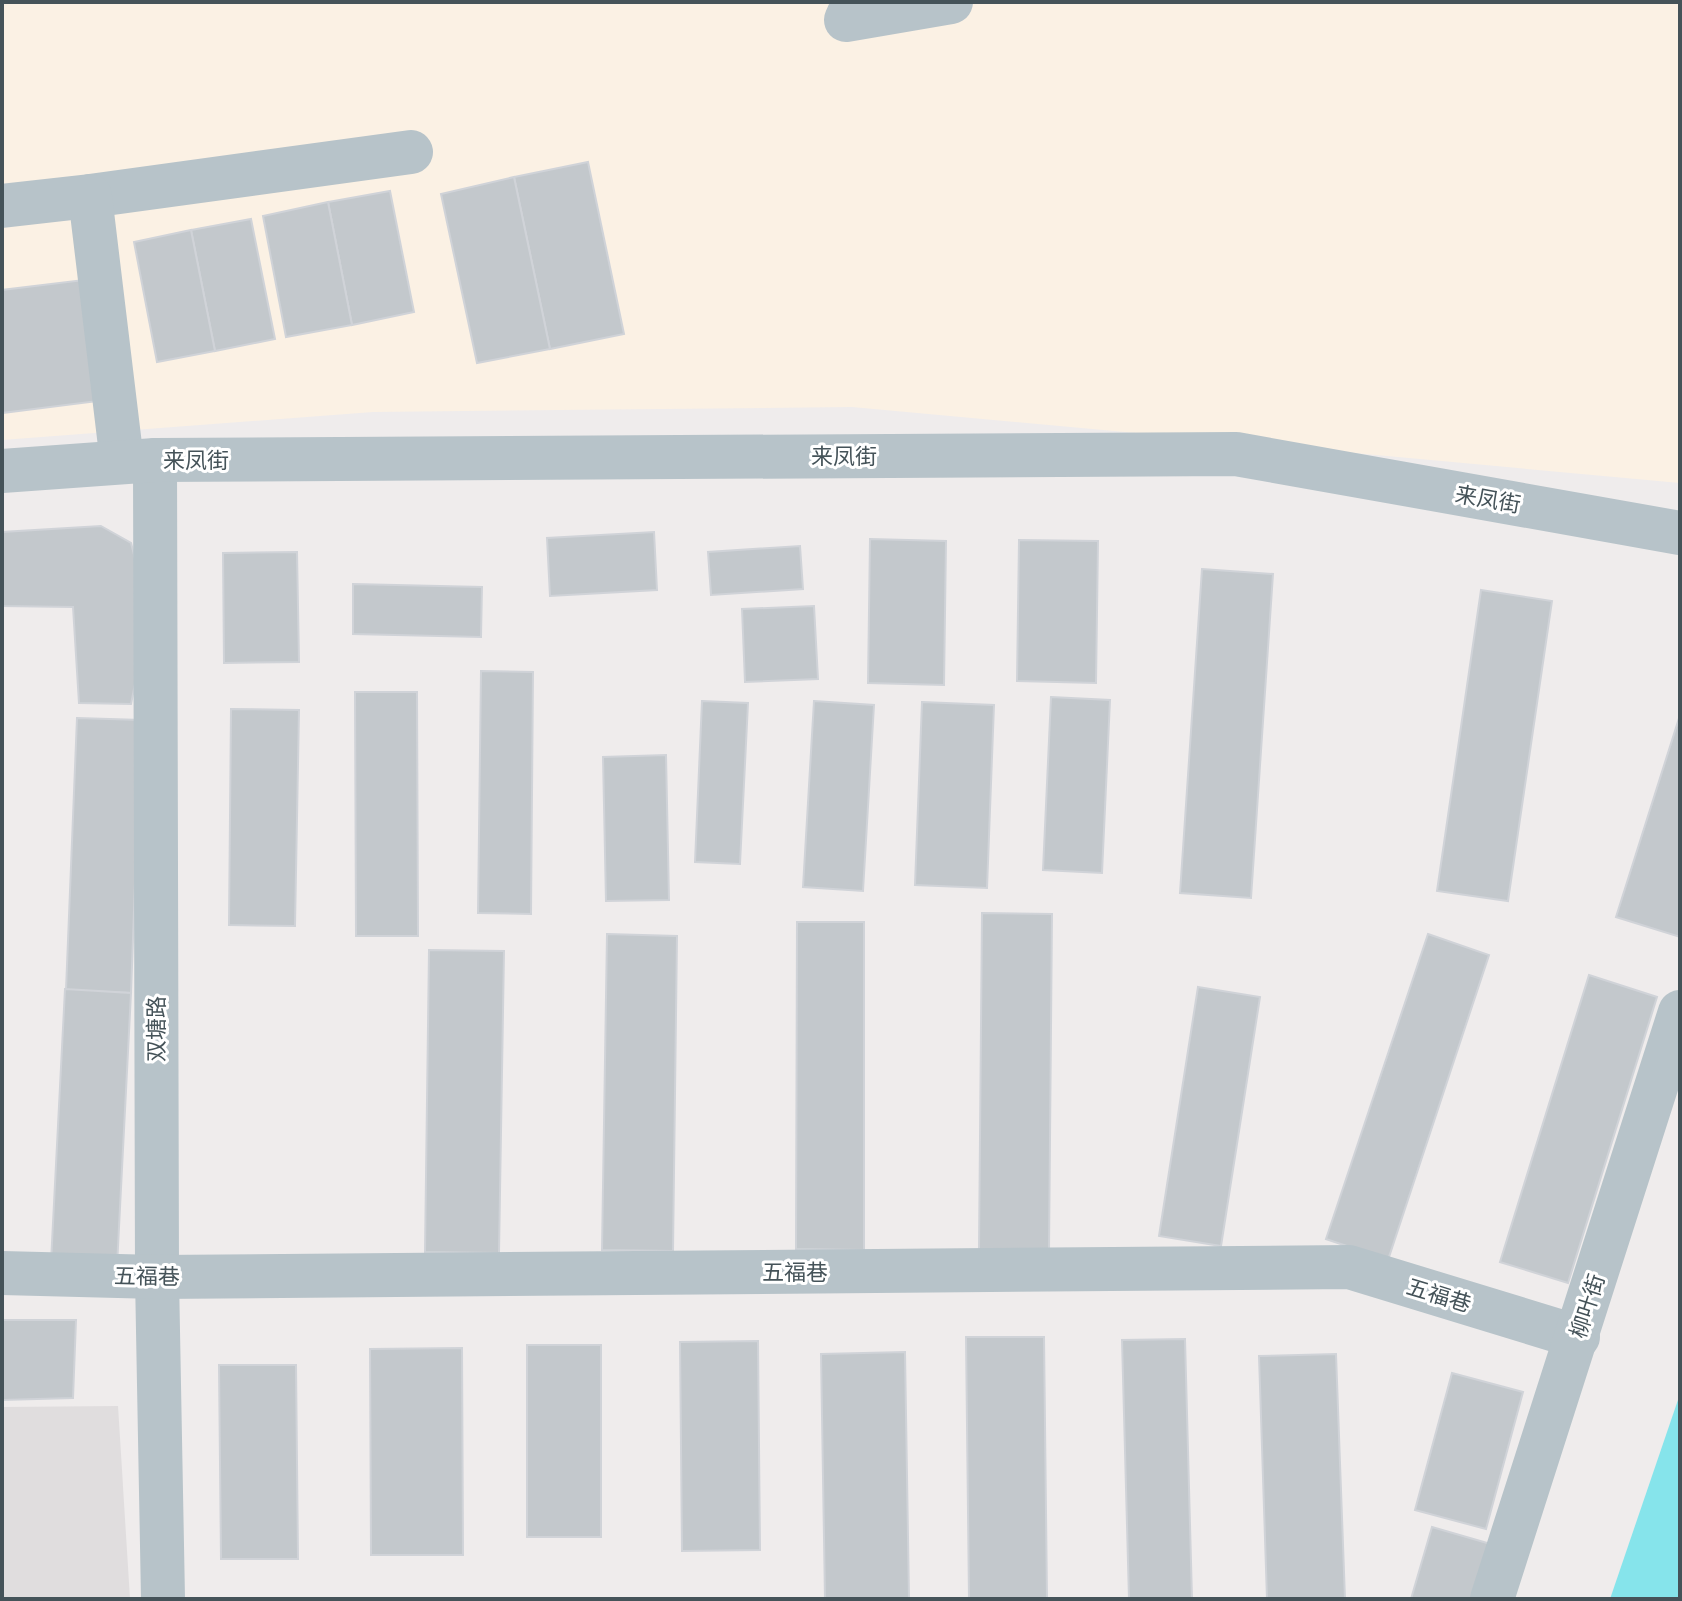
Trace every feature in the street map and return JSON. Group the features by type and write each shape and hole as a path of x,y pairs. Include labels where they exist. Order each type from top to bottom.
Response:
{"street":[{"path":"854,2 846,20 951,2"},
{"path":"2,206 411,152"},
{"name":"双塘路","path":"90,196 138,461 163,1599"},
{"name":"来凤街","path":"2,471 138,461 1236,454 1680,533"},
{"name":"柳叶街","path":"1492,1599 1680,1012"},
{"name":"五福巷","path":"2,1273 157,1277 1349,1267 1578,1337"}],"shaded area":[{"path":"2,2 1680,2 1680,483 852,407 373,412 2,440"},
{"path":"118,1406 130,1599 2,1599 2,1407"}],"water":[{"path":"1680,1394 1680,1599 1610,1599"}],"building":[{"path":"588,162 624,334 550,349 514,177"},
{"path":"514,177 550,349 477,363 441,194"},
{"path":"390,191 414,312 352,325 328,202"},
{"path":"328,202 352,325 286,337 263,216"},
{"path":"251,219 275,339 215,351 191,230"},
{"path":"191,230 215,351 157,362 134,242"},
{"path":"100,278 114,399 2,413 2,290"},
{"path":"101,526 131,543 142,586 137,674 131,704 79,703 73,607 2,606 2,532"},
{"path":"654,532 657,590 550,596 547,538"},
{"path":"870,539 946,541 944,685 868,683"},
{"path":"1019,540 1098,541 1096,683 1017,681"},
{"path":"800,546 803,589 711,595 708,552"},
{"path":"297,552 299,662 224,663 223,553"},
{"path":"1202,569 1273,574 1251,898 1180,893"},
{"path":"353,584 482,587 481,637 353,634"},
{"path":"1481,590 1552,601 1508,901 1437,891"},
{"path":"814,606 818,679 745,682 742,609"},
{"path":"481,671 533,672 531,914 478,913"},
{"path":"355,692 417,692 418,936 356,936"},
{"path":"1051,697 1110,700 1102,873 1043,870"},
{"path":"702,701 748,703 740,864 695,862"},
{"path":"814,701 874,705 863,891 803,887"},
{"path":"922,702 994,705 987,888 915,885"},
{"path":"231,709 299,710 295,926 229,925"},
{"path":"1680,715 1680,937 1616,917"},
{"path":"77,718 141,720 131,993 66,990"},
{"path":"666,755 669,900 606,901 603,757"},
{"path":"982,913 1052,914 1049,1251 979,1250"},
{"path":"797,922 864,922 864,1250 796,1249"},
{"path":"607,934 677,936 673,1251 602,1250"},
{"path":"1428,934 1489,955 1388,1260 1326,1239"},
{"path":"429,950 504,951 499,1253 425,1252"},
{"path":"1589,975 1657,997 1568,1283 1500,1262"},
{"path":"1198,987 1260,997 1221,1246 1159,1236"},
{"path":"65,989 131,993 117,1266 51,1262"},
{"path":"2,1320 76,1320 73,1398 2,1400"},
{"path":"966,1337 1044,1337 1047,1599 969,1599"},
{"path":"1185,1339 1192,1599 1129,1599 1122,1340"},
{"path":"758,1341 760,1550 682,1551 680,1342"},
{"path":"527,1345 601,1345 601,1537 527,1537"},
{"path":"462,1348 463,1555 371,1555 370,1349"},
{"path":"905,1352 909,1599 825,1599 821,1354"},
{"path":"1336,1354 1345,1599 1267,1599 1259,1356"},
{"path":"219,1365 296,1365 298,1559 221,1559"},
{"path":"1452,1373 1523,1392 1486,1529 1415,1510"},
{"path":"1432,1527 1494,1545 1478,1599 1411,1599"}]}
